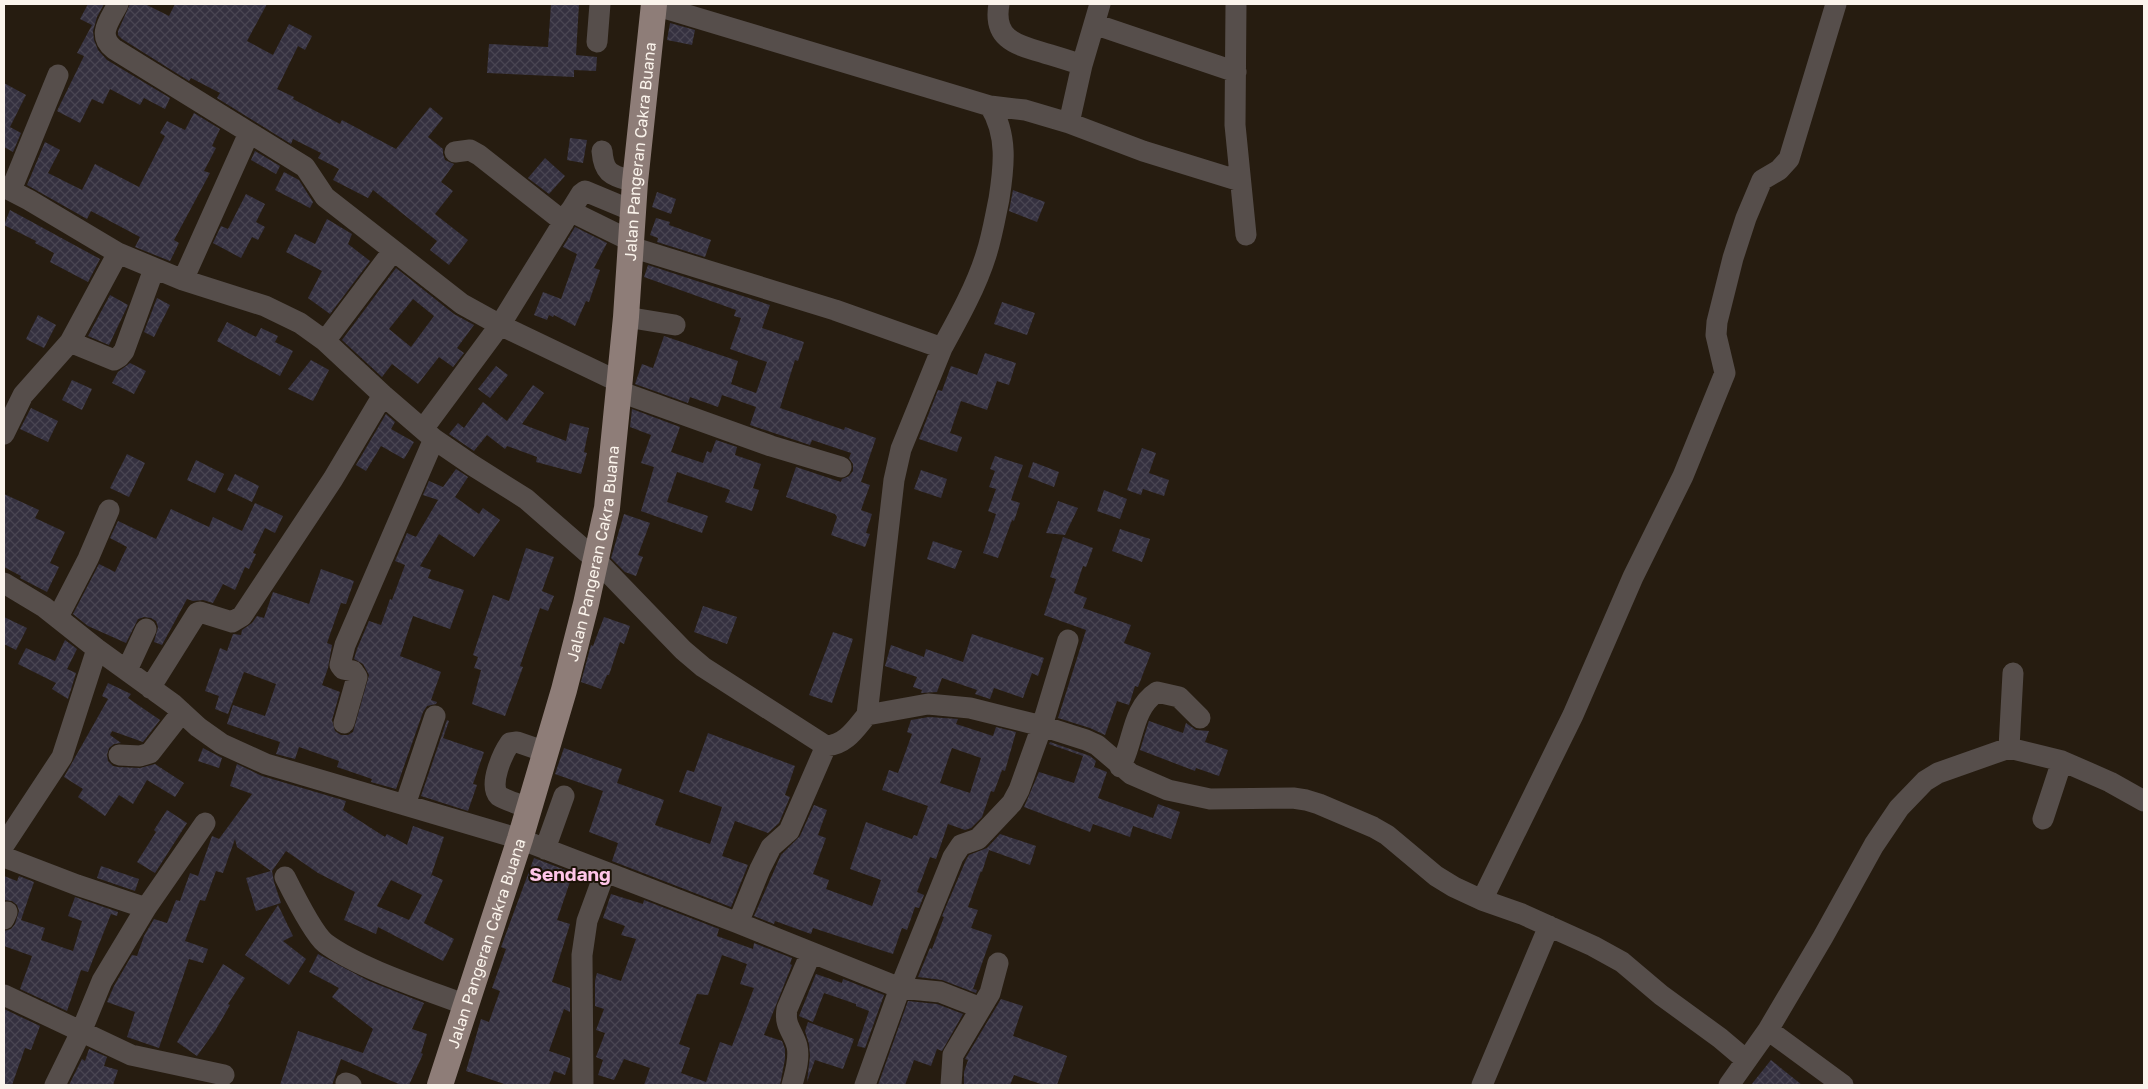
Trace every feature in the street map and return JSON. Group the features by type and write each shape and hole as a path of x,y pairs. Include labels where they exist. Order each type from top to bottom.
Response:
{"main road":[{"name":"Jalan Pangeran Cakra Buana","path":"440,1085 520,840 564,690 607,508 626,317 635,182 654,4"}],"street":[{"path":"118,4 106,30 106,43 138,65 305,167 325,197 462,304 619,386 771,446 841,467"},
{"path":"598,42 600,4"},
{"path":"654,4 1008,108 1068,122 1143,151 1240,181"},
{"path":"999,4 997,16 1000,29 1009,40 1019,45 1082,64"},
{"path":"1236,4 1235,125 1246,235"},
{"path":"1482,900 1573,715 1632,577 1682,476 1725,373 1716,335 1733,258 1746,218 1762,180 1779,170 1789,159 1836,4"},
{"path":"1068,122 1082,64 1097,14 1236,72"},
{"path":"58,75 7,188 118,253 183,280 285,314 325,341 383,395 429,434 472,466 526,498 596,560 683,650 703,667 826,746 835,746 846,739 867,715 894,480 901,449 942,348 974,286 986,256 1001,188 1004,149 997,118 1008,108"},
{"path":"183,280 248,133"},
{"path":"455,152 470,150 567,216 631,244 835,310 942,348"},
{"path":"602,151 604,167 608,171 635,182"},
{"path":"344,723 357,677 353,671 343,669 340,665 345,645 429,434 500,325 581,194 585,191 633,211"},
{"path":"325,341 393,251"},
{"path":"4,434 23,395 70,342 118,253"},
{"path":"70,342 114,360 120,357 124,351 154,269"},
{"path":"626,317 675,325"},
{"path":"150,688 197,613 200,612 232,622 242,616 333,479 383,395"},
{"path":"58,617 88,559 109,510"},
{"path":"4,583 58,617 97,649 182,712 198,727 245,756 266,764 520,840 738,923 900,988 940,992 982,1008"},
{"path":"127,670 146,629"},
{"path":"865,1085 900,988 957,851 978,839 1012,803 1019,790 1042,726 1068,640"},
{"path":"4,845 62,757 97,649"},
{"path":"2010,748 2013,672"},
{"path":"1120,767 1140,712 1147,699 1157,692 1179,697 1200,718"},
{"path":"867,715 928,704 953,705 1042,726 1097,746 1120,767 1155,786 1210,799 1293,798 1319,804 1387,835 1436,876 1482,900 1522,914 1593,946 1622,962 1661,995 1720,1038 1746,1060"},
{"path":"119,755 140,756 150,753 182,712"},
{"path":"405,805 435,716"},
{"path":"529,809 500,796 495,789 495,779 504,752 510,743 517,742 546,752"},
{"path":"738,923 771,847 789,831 826,746"},
{"path":"1729,1085 1768,1030 1874,845 1899,808 1931,777 2010,748 2062,760 2110,782 2144,801"},
{"path":"2042,819 2062,760"},
{"path":"546,849 564,796"},
{"path":"55,1085 81,1032 102,981 146,908 205,823"},
{"path":"4,857 77,885 146,908"},
{"path":"588,1083 582,955 586,921 605,872"},
{"path":"285,877 303,911 324,942 363,964 466,1005"},
{"path":"1482,1085 1549,926"},
{"path":"792,1085 798,1059 797,1047 785,1018 811,953"},
{"path":"951,1085 953,1055 990,993 998,963"},
{"path":"4,995 131,1055 224,1074"},
{"path":"1768,1030 1843,1085"}],"building":[{"path":"88,4 104,4 97,17 93,31 98,50 107,60 170,98 165,109 144,98 140,105 110,89 103,104 92,99 80,123 57,111 84,56 77,53 92,25 80,19"},
{"path":"130,4 145,4 169,16 175,4 267,4 247,41 273,55 289,24 312,36 305,50 298,46 277,89 340,124 342,120 396,149 430,107 443,118 428,137 443,149 445,160 454,164 441,182 453,191 435,214 468,240 449,265 430,250 437,241 373,190 368,198 333,180 339,169 318,158 321,153 293,139 291,144 217,98 220,93 191,78 189,81 122,39 118,35 118,31"},
{"path":"551,4 579,4 576,55 597,57 596,71 574,70 574,77 487,73 489,44 548,47"},
{"path":"670,23 695,30 692,45 667,40"},
{"path":"4,83 26,95 10,127 21,133 13,152 4,147"},
{"path":"194,113 220,129 212,146 216,148 204,171 210,173 174,240 179,243 170,261 135,247 140,237 91,211 87,219 27,185 45,142 60,150 48,173 82,190 95,164 139,187 165,136 160,133 167,121 185,130"},
{"path":"570,138 587,140 583,163 567,160"},
{"path":"255,151 280,166 276,174 251,160"},
{"path":"545,158 565,176 549,194 528,178"},
{"path":"284,172 299,180 313,202 310,208 275,190"},
{"path":"1013,190 1045,202 1037,222 1009,211"},
{"path":"657,192 676,199 671,214 652,207"},
{"path":"246,194 265,204 256,222 265,227 258,240 252,237 241,258 213,243 221,226 228,229"},
{"path":"10,210 100,259 88,282 50,262 54,253 35,243 36,241 4,225"},
{"path":"656,218 670,222 669,225 711,240 705,257 657,242 658,238 650,235"},
{"path":"327,219 352,234 348,244 370,261 330,314 308,298 322,271 286,252 295,234 315,244"},
{"path":"575,227 607,243 594,268 600,270 589,302 586,301 575,326 554,315 553,317 549,315 547,320 534,315 543,292 561,299 577,254 563,247"},
{"path":"648,265 770,305 762,328 804,342 798,361 795,360 780,408 844,430 845,427 876,438 861,482 870,485 861,510 872,514 866,533 870,534 865,547 831,535 837,517 835,514 786,497 796,467 841,482 842,479 849,476 853,471 853,464 849,458 851,453 812,440 810,445 750,425 756,407 722,395 718,407 690,397 688,403 635,384 642,364 653,368 664,336 738,361 731,384 756,393 767,362 730,349 741,318 734,316 736,310 644,277"},
{"path":"396,268 454,314 474,325 457,348 464,353 453,367 439,357 418,384 392,364 382,377 342,340","holes":["413,299 434,316 411,347 389,329"]},
{"path":"110,295 128,305 109,345 88,336"},
{"path":"157,298 170,305 154,337 144,332"},
{"path":"1002,302 1035,313 1027,335 994,324"},
{"path":"38,315 56,325 44,348 26,339"},
{"path":"227,322 256,337 261,328 278,336 275,342 293,351 280,376 217,341"},
{"path":"985,353 1016,363 1009,385 997,381 987,410 961,401 950,433 962,437 957,452 919,439 938,390 942,391 951,366 977,375"},
{"path":"311,360 329,370 313,401 288,389"},
{"path":"130,363 146,371 134,394 112,383 118,372"},
{"path":"496,366 508,375 490,398 478,389"},
{"path":"72,380 92,389 82,410 62,400"},
{"path":"533,385 544,393 522,424 566,441 570,423 589,428 584,452 587,453 581,474 536,462 537,457 507,446 505,449 487,435 474,451 449,434 458,423 464,428 483,402 507,421"},
{"path":"31,408 58,421 48,442 20,429"},
{"path":"632,409 680,427 671,452 703,463 707,451 711,453 716,440 737,447 735,455 761,464 753,488 759,490 752,511 725,502 730,490 677,472 667,502 708,516 702,533 641,511 654,467 641,463 651,435 630,427"},
{"path":"386,414 395,422 391,429 414,442 404,459 381,446 366,471 356,465"},
{"path":"1142,448 1156,453 1149,473 1169,480 1164,496 1143,489 1141,495 1127,490"},
{"path":"127,454 145,463 129,497 110,488"},
{"path":"995,456 1023,465 1011,500 1020,503 998,558 983,553 996,514 988,511 996,489 989,487 995,471 990,469"},
{"path":"196,460 224,474 215,493 187,480"},
{"path":"1033,462 1059,472 1054,487 1028,477"},
{"path":"456,469 468,477 455,497 479,514 483,508 500,520 474,557 439,534 420,566 431,570 428,578 464,590 450,629 413,616 400,656 441,672 431,700 437,702 427,706 423,712 396,789 371,782 372,779 337,767 339,761 299,747 295,759 276,754 280,742 227,724 233,705 265,716 276,684 244,672 228,714 215,709 219,696 205,691 220,648 227,651 233,634 241,635 242,630 252,623 257,616 264,618 273,592 309,604 321,569 354,581 346,604 341,603 327,643 332,645 328,668 322,685 340,692 332,720 335,731 341,735 348,735 353,732 369,675 363,664 354,659 357,649 369,621 381,625 390,599 392,600 405,565 395,561 407,533 416,537 438,500 423,495 429,481 443,487"},
{"path":"921,470 947,479 941,498 914,489"},
{"path":"235,474 259,486 252,502 227,490"},
{"path":"1104,490 1127,499 1120,519 1097,511"},
{"path":"4,494 39,510 35,518 65,532 50,563 59,567 47,592 4,567"},
{"path":"1058,501 1078,508 1065,535 1046,533"},
{"path":"255,503 283,516 275,533 265,528 253,553 256,554 249,569 245,567 235,590 223,584 213,603 187,599 162,645 154,642 158,627 156,621 151,618 144,617 138,619 126,643 88,626 73,614 99,564 115,572 127,547 110,538 118,521 156,539 171,509 209,527 213,517 242,531"},
{"path":"624,514 650,523 638,555 643,557 636,576 625,572 611,558"},
{"path":"1120,529 1150,539 1142,562 1112,551"},
{"path":"1063,537 1093,548 1086,567 1083,566 1074,593 1087,598 1083,608 1131,625 1124,643 1151,653 1138,687 1135,686 1129,705 1117,701 1105,735 1058,718 1086,630 1044,615 1056,579 1050,577"},
{"path":"933,541 962,551 955,569 927,559"},
{"path":"526,548 554,557 542,591 554,596 548,611 540,608 520,666 523,667 505,716 472,704 481,670 474,668 478,657 473,655 493,595 509,601"},
{"path":"703,606 737,617 727,644 694,632"},
{"path":"4,617 27,628 16,650 4,644"},
{"path":"604,617 630,626 624,644 620,642 609,675 607,675 601,689 581,682 591,645 593,646"},
{"path":"833,632 853,639 832,703 809,695"},
{"path":"972,634 1044,658 1038,676 1032,673 1023,698 994,688 990,699 975,694 977,690 942,678 937,692 921,693 922,690 913,687 917,677 885,666 891,645 924,657 926,649 963,662"},
{"path":"65,640 77,649 67,669 76,673 68,699 52,689 56,683 18,664 26,648 55,661"},
{"path":"108,683 131,694 128,698 160,720 143,742 112,731 110,735 121,743 114,744 109,748 108,761 113,766 118,767 140,768 155,764 184,783 175,797 147,780 133,804 119,795 105,816 78,797 83,789 64,777 108,699 102,696"},
{"path":"929,717 958,719 956,724 993,736 996,727 1016,732 1005,771 1002,770 994,792 991,791 982,817 971,828 965,830 948,824 936,859 930,857 917,892 924,895 919,908 915,907 907,930 902,928 893,954 813,928 811,934 775,921 774,924 754,916 781,855 800,836 814,805 827,810 818,835 826,838 813,874 829,880 826,889 872,906 881,880 850,869 866,822 912,839 914,835 917,836 928,806 882,790 889,770 898,773 912,734 907,732 911,720","holes":["952,748 981,758 970,793 940,783"]},
{"path":"447,720 449,721 443,738 484,752 473,784 477,785 468,811 421,796"},
{"path":"1149,721 1183,733 1186,723 1196,730 1209,731 1205,742 1228,750 1219,776 1196,768 1195,771 1140,750"},
{"path":"708,733 795,766 785,795 790,797 779,823 768,833 735,821 722,856 748,865 731,907 612,861 618,843 589,832 603,791 555,774 564,748 622,769 617,783 664,800 655,825 710,844 722,807 679,792 687,770 694,772"},
{"path":"1050,742 1090,756 1096,761 1094,767 1107,772 1098,798 1153,818 1158,804 1180,812 1171,839 1133,826 1130,837 1093,824 1090,832 1024,807 1039,772 1074,783 1083,756 1049,744"},
{"path":"203,748 222,758 219,768 198,761"},
{"path":"237,764 262,776 346,801 343,810 385,837 387,834 407,845 413,826 444,837 430,879 432,875 443,880 424,923 454,939 443,961 378,927 376,934 344,920 355,892 318,873 286,851 272,871 281,903 256,911 246,878 271,871 237,847 235,839 223,873 216,871 205,901 200,900 185,941 208,949 203,963 189,959 159,1048 127,1037 135,1012 107,1002 132,955 137,956 144,936 154,919 167,923 176,900 180,901 190,873 198,876 212,836 219,839 252,794 230,786","holes":["391,880 422,895 409,920 377,906"]},
{"path":"167,810 187,823 155,873 137,862"},
{"path":"1000,834 1036,846 1030,865 989,850 968,907 978,910 971,928 992,935 973,989 977,990 976,993 942,980 918,977 930,948 932,949 944,917 942,916 966,860 969,855 987,848"},
{"path":"534,858 573,873 557,920 570,924 552,982 570,988 570,1012 564,1009 549,1051 570,1058 570,1060 565,1075 554,1071 549,1085 507,1085 466,1071 481,1019 489,1022 500,991 492,988 506,949 501,947"},
{"path":"101,866 139,879 135,891 97,878"},
{"path":"4,876 17,881 19,876 34,882 21,920 45,928 41,940 73,951 82,921 68,916 75,897 118,912 117,916 111,914 88,972 81,970 67,1011 20,989 32,956 4,946 4,931 11,929 15,924 19,911 17,905 12,901 4,900"},
{"path":"611,894 643,904 644,900 719,929 717,936 753,949 754,943 792,958 790,964 792,965 764,1035 782,1041 785,1049 780,1085 644,1085 650,1068 624,1059 614,1080 598,1075 603,1060 596,1057 605,1033 596,1030 604,1009 595,1006 595,981 597,973 621,981 636,939 621,935 625,926 603,918","holes":["722,955 747,964 740,984 754,988 732,1046 720,1042 706,1082 681,1073 690,1048 679,1044 697,994 708,995"]},
{"path":"278,905 293,936 283,941 306,959 289,985 245,955"},
{"path":"318,954 369,981 424,1003 412,1029 427,1034 421,1053 423,1054 409,1085 401,1085 341,1059 332,1085 280,1085 298,1031 363,1053 373,1029 332,997 339,988 309,972"},
{"path":"223,964 245,978 228,1004 230,1005 215,1031 197,1056 177,1042"},
{"path":"816,974 842,983 843,979 884,995 865,1048 857,1046 869,1011 856,1006 856,1004 824,993 813,1022 799,1016"},
{"path":"1001,999 1023,1006 1013,1036 1067,1056 1057,1085 1044,1085 1014,1075 1010,1085 964,1085 964,1072 968,1060 965,1059"},
{"path":"908,1001 937,1004 963,1014 942,1051 937,1049 931,1066 914,1060 905,1085 878,1085"},
{"path":"4,1009 40,1026 31,1050 25,1048 12,1085 4,1085"},
{"path":"808,1022 854,1039 843,1069 815,1060 807,1082 810,1056 805,1031"},
{"path":"89,1049 107,1057 104,1066 118,1070 113,1085 69,1085 82,1059 85,1061"},
{"path":"1771,1060 1802,1085 1751,1085"}],"district":[{"name":"Sendang","path":"570,873"}]}
